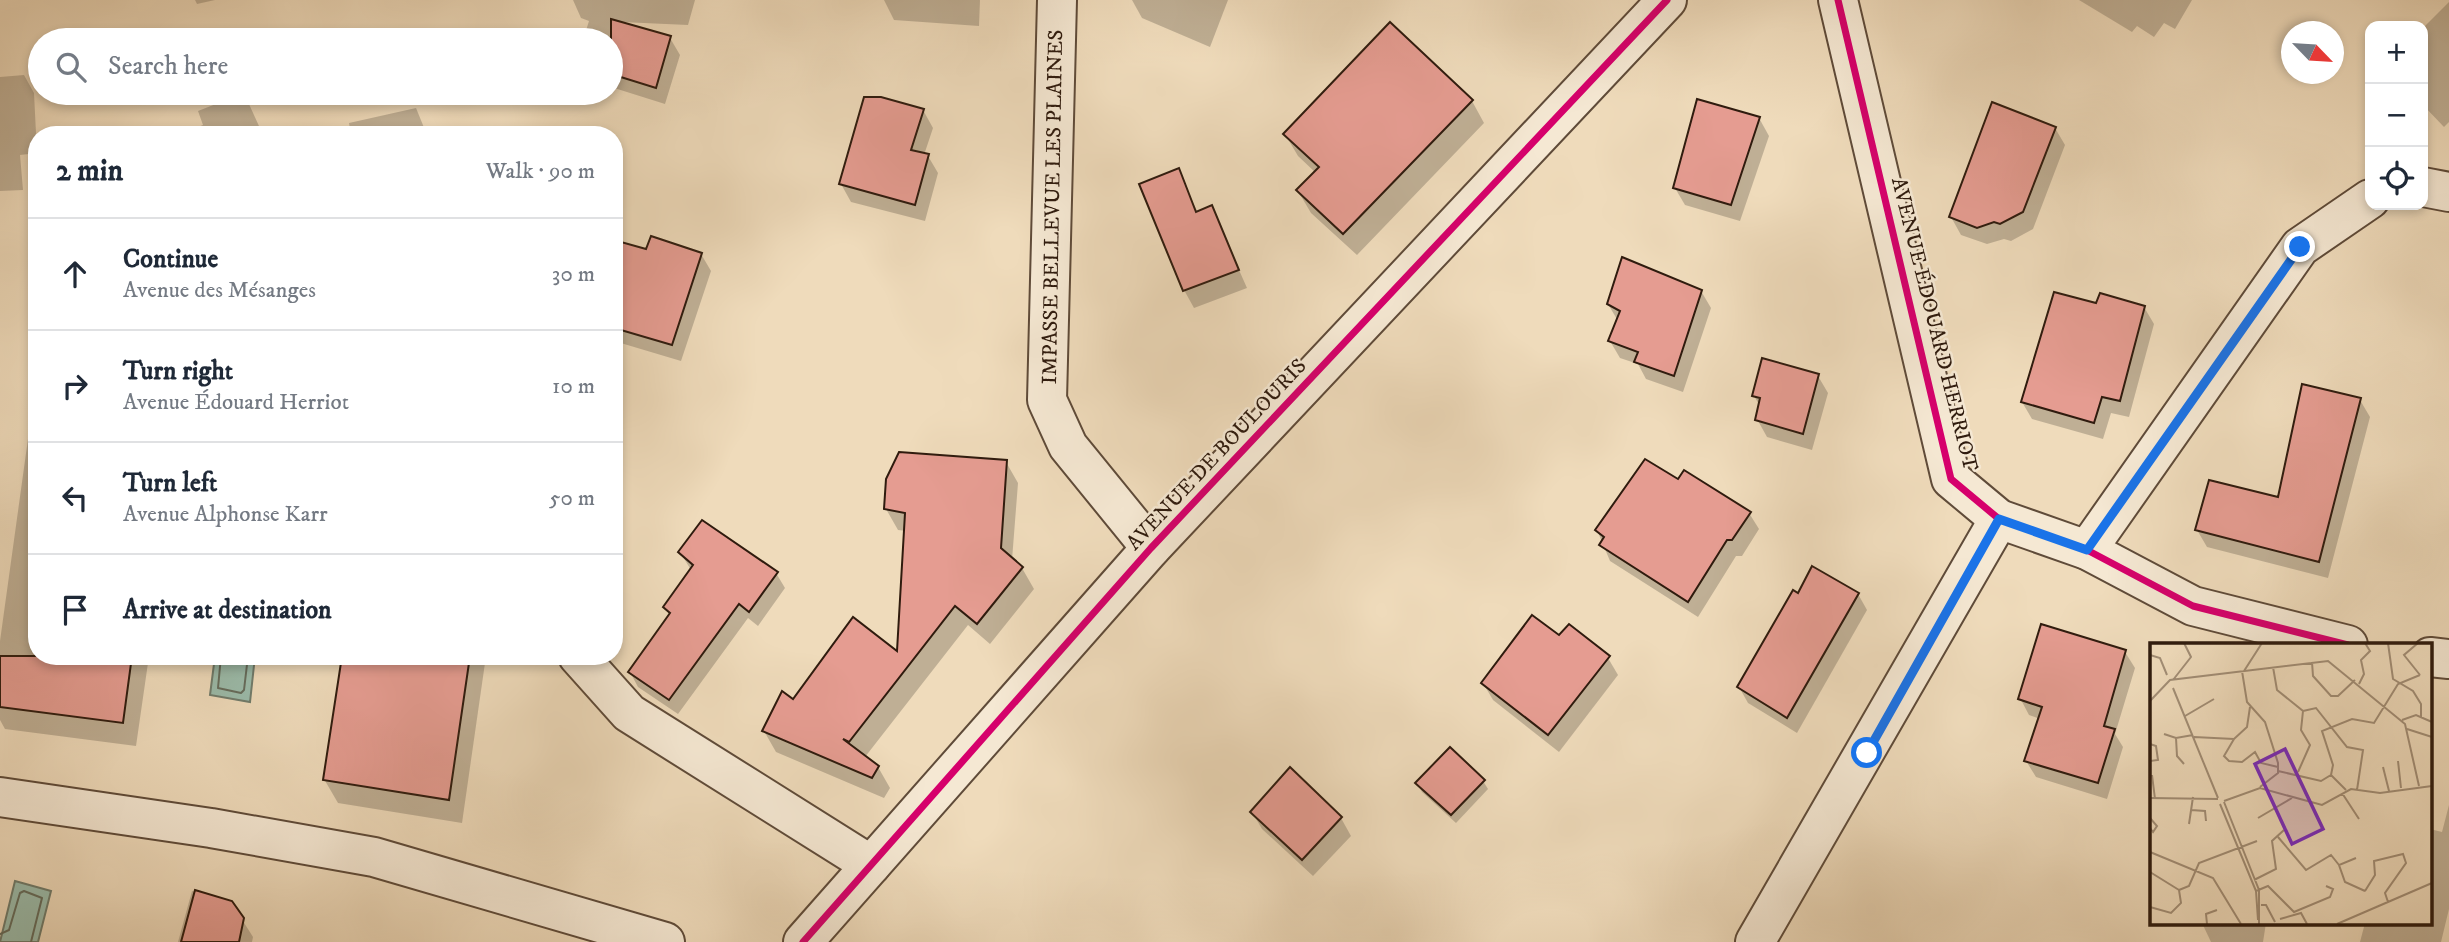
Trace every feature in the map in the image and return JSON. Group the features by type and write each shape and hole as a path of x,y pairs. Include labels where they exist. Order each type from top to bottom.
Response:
{"street":[{"name":"IMPASSE BELLEVUE LES PLAINES","path":"1057,0 1046,400 1068,446 1151,548"},
{"name":"AVENUE DE BOULOURIS","path":"803,942 1151,548 1667,0"},
{"name":"AVENUE ÉDOUARD HERRIOT","path":"1838,0 1951,479 1999,519 2087,550 2193,606 2340,643"},
{"path":"2428,188 2449,192"},
{"path":"2087,550 2300,247 2365,202"},
{"path":"1755,942 1999,519"},
{"path":"586,665 629,713 871,866"},
{"path":"0,797 211,828 374,858 665,942"}],"water":[{"path":"214,665 254,665 250,702 210,695"},
{"path":"15,881 51,891 38,942 0,942"}],"building":[{"path":"611,19 671,36 656,88 623,78 623,28 611,28"},
{"path":"1390,22 1473,100 1343,234 1296,190 1319,167 1283,134"},
{"path":"864,97 881,97 924,109 911,150 929,154 915,205 839,184"},
{"path":"1697,99 1760,117 1731,205 1673,188"},
{"path":"1992,102 2056,127 2023,212 2000,224 1994,222 1977,228 1949,217"},
{"path":"1179,168 1196,212 1212,205 1239,270 1183,291 1139,184"},
{"path":"651,236 702,253 672,345 623,331 623,243 646,249"},
{"path":"1622,257 1702,290 1674,376 1634,362 1638,352 1608,341 1620,311 1607,304"},
{"path":"2054,292 2096,303 2100,293 2145,306 2120,401 2102,397 2094,423 2021,402"},
{"path":"1762,358 1819,374 1803,434 1755,420 1760,398 1752,396"},
{"path":"2302,384 2361,398 2319,562 2195,530 2209,480 2278,497"},
{"path":"899,452 1007,460 1001,548 1023,567 977,624 955,606 849,742 843,739 879,766 872,778 762,731 782,691 793,699 853,617 897,651 905,513 884,509 886,479"},
{"path":"1645,459 1678,479 1684,470 1751,512 1732,540 1727,540 1688,602 1599,545 1604,537 1595,530"},
{"path":"702,520 778,572 749,612 739,604 669,700 628,672 670,613 663,607 693,565 678,552"},
{"path":"1812,566 1859,593 1787,718 1737,687 1793,590 1798,593"},
{"path":"1532,615 1559,635 1569,624 1610,656 1548,735 1481,683"},
{"path":"2041,624 2126,650 2104,726 2115,729 2098,783 2024,761 2042,707 2018,699"},
{"path":"0,656 28,656 28,665 131,665 123,723 0,707"},
{"path":"341,665 469,665 449,800 323,780"},
{"path":"1450,747 1485,780 1451,815 1415,783"},
{"path":"1290,767 1342,817 1302,860 1250,812"},
{"path":"195,890 232,901 244,918 239,942 181,942"}],"cycle path":[{"path":"803,942 1151,548 1667,0"},
{"path":"1838,0 1951,479 1999,519 2087,550 2193,606 2340,643"}],"route":[{"path":"1867,753 1999,519 2087,550 2300,247"}]}
